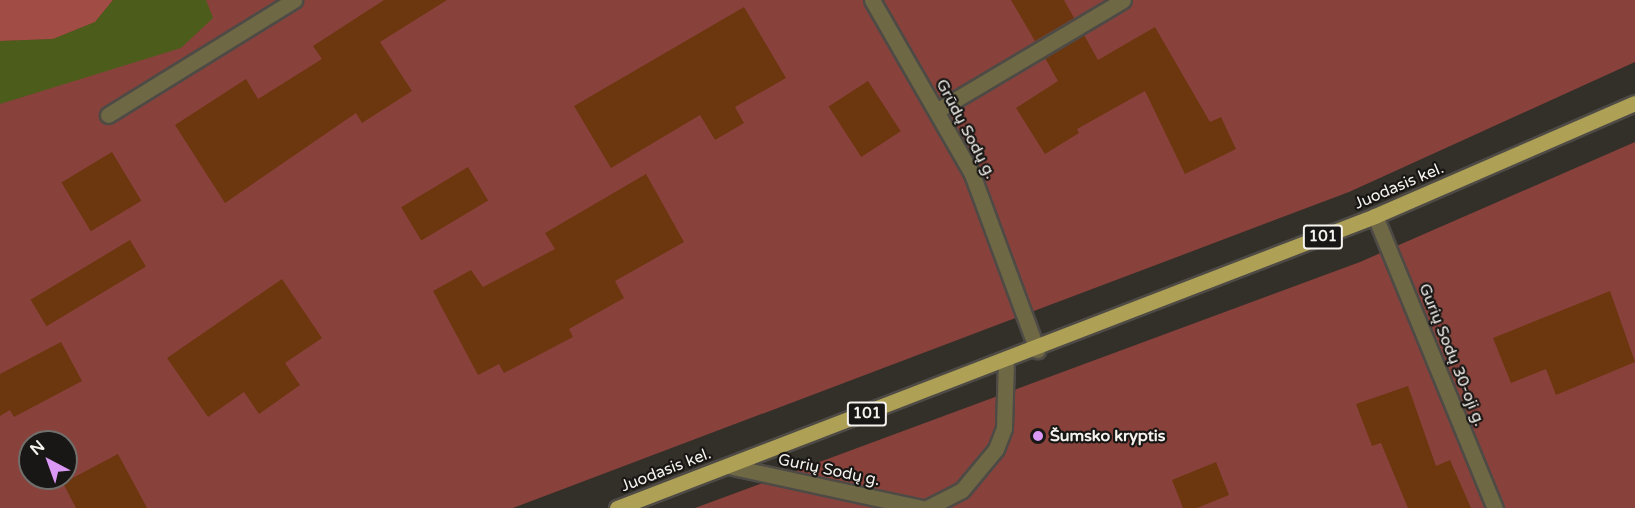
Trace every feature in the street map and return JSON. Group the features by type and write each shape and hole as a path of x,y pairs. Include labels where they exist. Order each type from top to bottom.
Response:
{"main road":[{"name":"Juodasis kel.","path":"1006,362 1375,216 1635,103"},
{"name":"101","path":"728,466 1006,362"},
{"name":"Juodasis kel.","path":"617,508 728,466"}],"street":[{"path":"108,115 294,0"},
{"name":"Grūdų Sodų g.","path":"872,0 938,110 972,174 1037,350"},
{"path":"938,110 1123,0"},
{"name":"Gurių Sodų 30-oji g.","path":"1375,216 1495,508"},
{"name":"Gurių Sodų g.","path":"728,466 925,508 962,490 996,449 1004,428 1006,362"}],"shaded area":[{"path":"0,0 1635,0 1635,62 1349,192 513,508 0,508"},
{"path":"0,0 113,0 95,22 53,39 0,41"},
{"path":"113,0 206,0 213,18 181,48 0,104 0,41 53,39 95,22"},
{"path":"1635,142 1635,508 695,508 1360,262"}],"building":[{"path":"384,0 447,0 380,42 412,91 362,123 356,113 225,203 175,125 246,79 258,99 322,59 313,46"},
{"path":"1011,0 1064,0 1074,18 1035,41"},
{"path":"744,7 786,78 735,107 744,123 715,140 700,115 611,168 574,106"},
{"path":"1155,27 1210,122 1221,117 1236,149 1185,174 1145,91 1077,129 1079,133 1045,154 1016,108 1058,81 1045,58 1084,35 1098,60"},
{"path":"868,81 901,131 861,157 829,107"},
{"path":"112,152 141,201 91,231 61,182"},
{"path":"468,167 488,200 421,241 401,207"},
{"path":"646,174 684,242 615,281 624,298 569,329 573,337 504,373 499,364 478,375 433,291 471,270 483,287 555,249 545,233"},
{"path":"130,240 146,267 47,326 31,300"},
{"path":"282,279 322,338 285,363 300,385 259,414 244,392 208,417 167,358"},
{"path":"1610,291 1635,362 1556,395 1546,369 1511,383 1493,338"},
{"path":"61,342 82,381 14,417 10,410 0,416 0,374"},
{"path":"1408,386 1436,466 1450,460 1471,508 1408,508 1381,443 1372,446 1356,404"},
{"path":"118,454 147,508 76,508 67,490 78,490 78,475"},
{"path":"1216,462 1229,495 1197,508 1183,508 1172,480"}],"place":[{"name":"Šumsko kryptis","path":"1038,436"}]}
